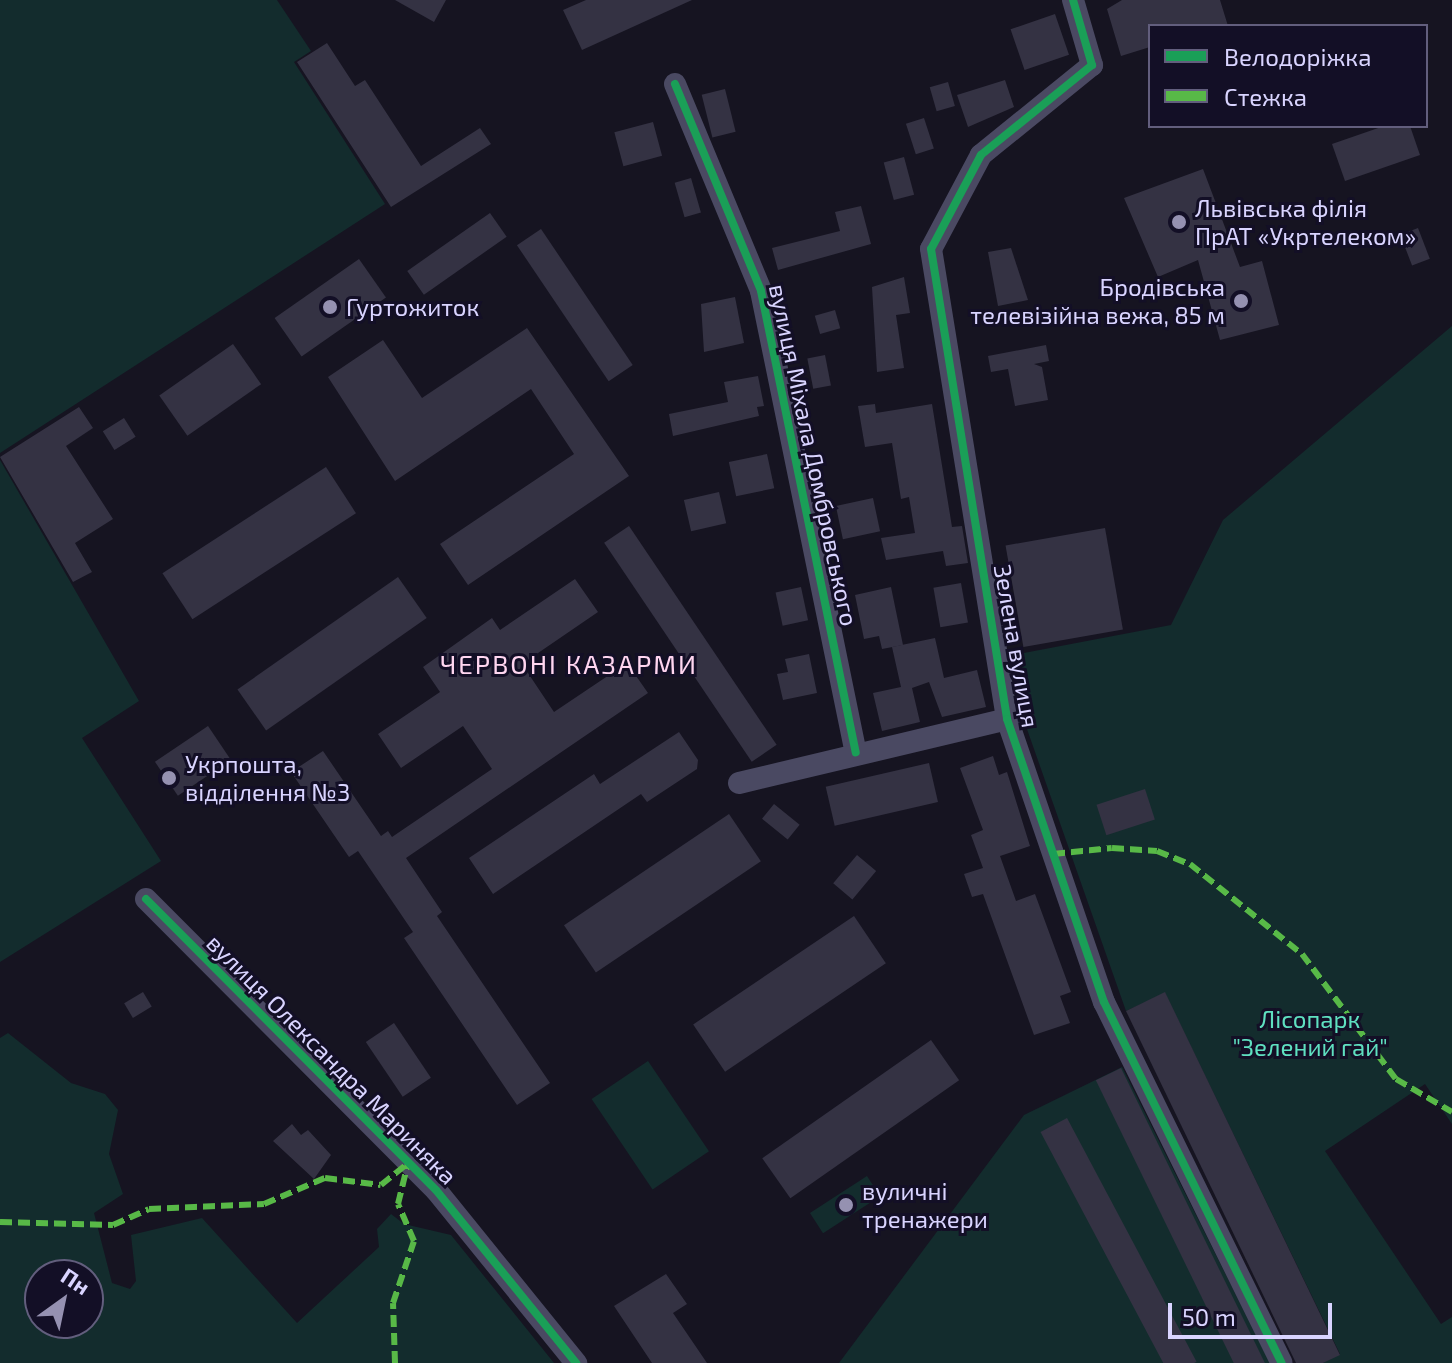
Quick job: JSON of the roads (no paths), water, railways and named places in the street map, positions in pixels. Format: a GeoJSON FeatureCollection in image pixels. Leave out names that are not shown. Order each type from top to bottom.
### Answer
{"type":"FeatureCollection","features":[{"type":"Feature","properties":{"kind":"street","name":"Зелена вулиця"},"geometry":{"type":"LineString","coordinates":[[1073,0],[1092,65],[981,155],[931,249],[1007,719],[1104,1002],[1282,1363]]}},
{"type":"Feature","properties":{"kind":"street","name":"вулиця Міхала Домбровського"},"geometry":{"type":"LineString","coordinates":[[675,84],[761,291],[856,752]]}},
{"type":"Feature","properties":{"kind":"street"},"geometry":{"type":"LineString","coordinates":[[739,783],[856,752],[1007,719]]}},
{"type":"Feature","properties":{"kind":"street","name":"вулиця Олександра Мариняка"},"geometry":{"type":"LineString","coordinates":[[146,899],[436,1190],[576,1363]]}},
{"type":"Feature","properties":{"kind":"place","name":"Львівська філія ПрАТ «Укртелеком»"},"geometry":{"type":"Point","coordinates":[1179,222]}},
{"type":"Feature","properties":{"kind":"place","name":"Бродівська телевізійна вежа, 85 м"},"geometry":{"type":"Point","coordinates":[1241,301]}},
{"type":"Feature","properties":{"kind":"place","name":"Гуртожиток"},"geometry":{"type":"Point","coordinates":[330,307]}},
{"type":"Feature","properties":{"kind":"place","name":"Укрпошта, відділення №3"},"geometry":{"type":"Point","coordinates":[169,778]}},
{"type":"Feature","properties":{"kind":"place","name":"вуличні тренажери"},"geometry":{"type":"Point","coordinates":[846,1205]}},
{"type":"Feature","properties":{"kind":"district","name":"ЧЕРВОНІ КАЗАРМИ"},"geometry":{"type":"Point","coordinates":[569,664]}},
{"type":"Feature","properties":{"kind":"park label","name":"Лісопарк \"Зелений гай\""},"geometry":{"type":"Point","coordinates":[1310,1033]}}]}
